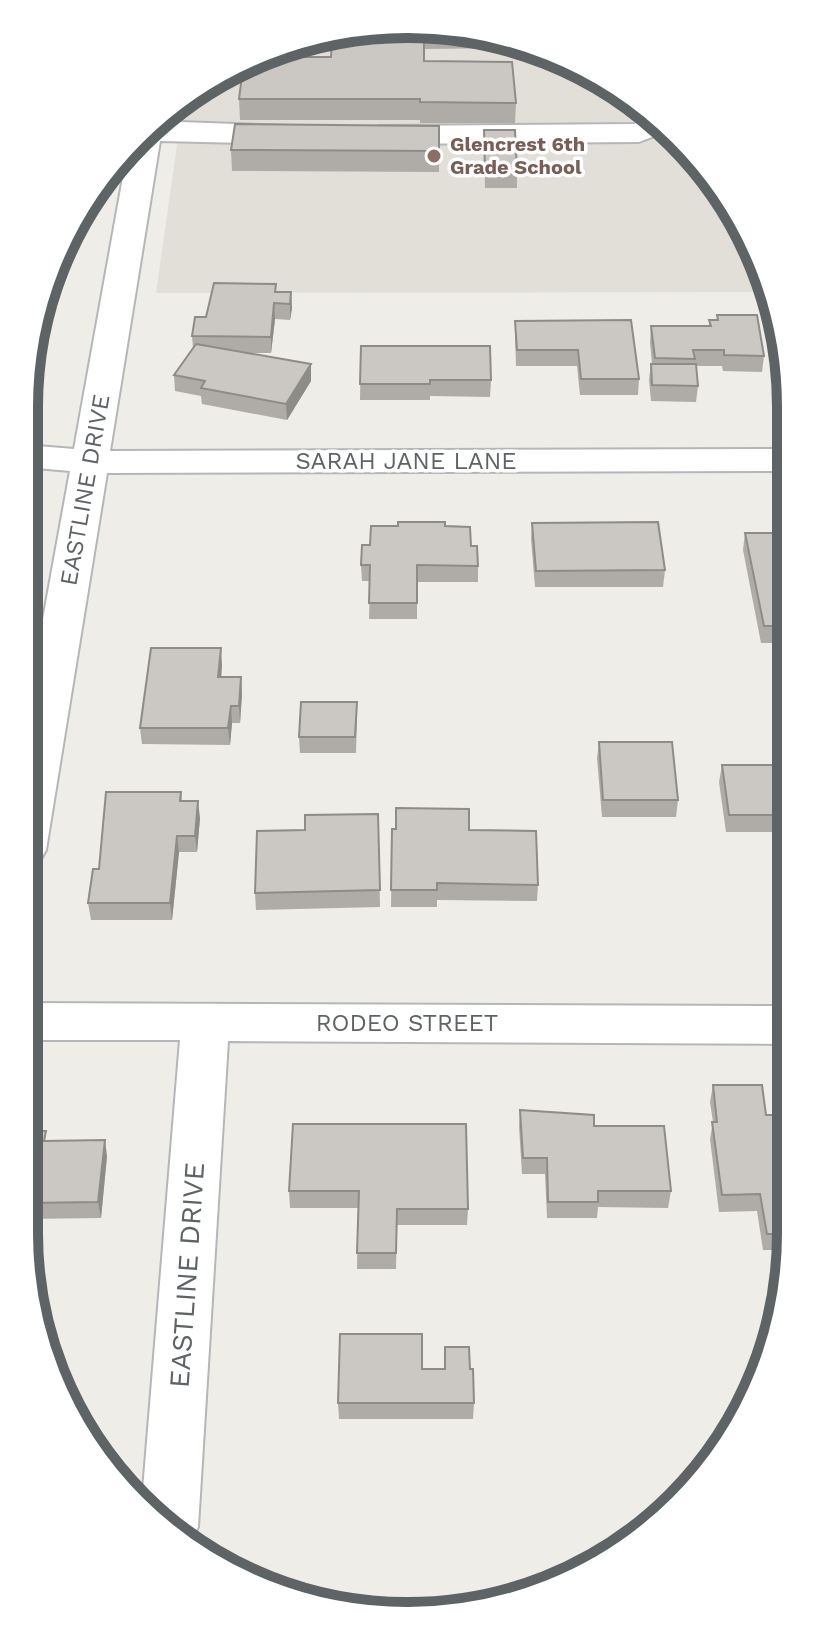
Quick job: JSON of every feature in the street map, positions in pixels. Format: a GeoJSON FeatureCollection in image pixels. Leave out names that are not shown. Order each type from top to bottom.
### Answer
{"type":"FeatureCollection","features":[{"type":"Feature","properties":{"kind":"street"},"geometry":{"type":"LineString","coordinates":[[359,135],[610,134],[639,133],[649,128]]}},
{"type":"Feature","properties":{"kind":"street"},"geometry":{"type":"LineString","coordinates":[[163,130],[327,135]]}},
{"type":"Feature","properties":{"kind":"street","name":"EASTLINE DRIVE"},"geometry":{"type":"LineString","coordinates":[[38,768],[143,150]]}},
{"type":"Feature","properties":{"kind":"street","name":"SARAH JANE LANE"},"geometry":{"type":"LineString","coordinates":[[38,457],[90,462],[777,460]]}},
{"type":"Feature","properties":{"kind":"street","name":"RODEO STREET"},"geometry":{"type":"LineString","coordinates":[[38,1021],[777,1025]]}},
{"type":"Feature","properties":{"kind":"street","name":"EASTLINE DRIVE"},"geometry":{"type":"LineString","coordinates":[[170,1515],[205,1022]]}},
{"type":"Feature","properties":{"kind":"shaded area","name":"Glencrest 6th Grade School"},"geometry":{"type":"Polygon","coordinates":[[[408,38],[456,41],[503,51],[549,66],[613,100],[669,146],[701,183],[739,244],[758,292],[156,293],[181,115],[244,76],[289,58],[335,45],[408,38]]]}},
{"type":"Feature","properties":{"kind":"building"},"geometry":{"type":"Polygon","coordinates":[[[383,39],[424,39],[424,61],[512,62],[516,103],[420,102],[420,99],[239,99],[244,76],[292,57],[331,57],[332,46],[335,45],[383,39]]]}},
{"type":"Feature","properties":{"kind":"building"},"geometry":{"type":"Polygon","coordinates":[[[235,124],[439,126],[439,151],[231,150],[235,124]]]}},
{"type":"Feature","properties":{"kind":"building"},"geometry":{"type":"Polygon","coordinates":[[[484,130],[515,130],[517,172],[485,172],[484,130]]]}},
{"type":"Feature","properties":{"kind":"building"},"geometry":{"type":"Polygon","coordinates":[[[214,283],[276,284],[275,292],[291,292],[290,304],[274,303],[271,337],[192,336],[195,317],[206,317],[214,283]]]}},
{"type":"Feature","properties":{"kind":"building"},"geometry":{"type":"Polygon","coordinates":[[[717,315],[757,315],[764,356],[724,355],[724,350],[693,350],[695,359],[655,358],[651,326],[711,326],[709,320],[718,320],[717,315]]]}},
{"type":"Feature","properties":{"kind":"building"},"geometry":{"type":"Polygon","coordinates":[[[631,320],[639,379],[581,379],[578,350],[517,350],[515,321],[631,320]]]}},
{"type":"Feature","properties":{"kind":"building"},"geometry":{"type":"Polygon","coordinates":[[[196,344],[311,364],[286,404],[201,388],[205,381],[174,375],[196,344]]]}},
{"type":"Feature","properties":{"kind":"building"},"geometry":{"type":"Polygon","coordinates":[[[361,346],[490,346],[491,380],[360,384],[361,346]]]}},
{"type":"Feature","properties":{"kind":"building"},"geometry":{"type":"Polygon","coordinates":[[[651,364],[696,364],[698,386],[652,385],[651,364]]]}},
{"type":"Feature","properties":{"kind":"building"},"geometry":{"type":"Polygon","coordinates":[[[398,522],[445,522],[445,526],[470,527],[471,546],[477,546],[478,566],[417,565],[417,603],[369,603],[370,565],[361,565],[362,545],[370,545],[371,526],[398,526],[398,522]]]}},
{"type":"Feature","properties":{"kind":"building"},"geometry":{"type":"Polygon","coordinates":[[[658,522],[665,570],[536,571],[532,523],[658,522]]]}},
{"type":"Feature","properties":{"kind":"building"},"geometry":{"type":"Polygon","coordinates":[[[745,533],[777,533],[777,626],[764,626],[745,533]]]}},
{"type":"Feature","properties":{"kind":"building"},"geometry":{"type":"Polygon","coordinates":[[[151,648],[221,648],[218,677],[241,677],[239,706],[231,706],[228,728],[140,728],[151,648]]]}},
{"type":"Feature","properties":{"kind":"building"},"geometry":{"type":"Polygon","coordinates":[[[301,702],[357,702],[355,737],[299,737],[301,702]]]}},
{"type":"Feature","properties":{"kind":"building"},"geometry":{"type":"Polygon","coordinates":[[[599,742],[672,742],[678,800],[603,800],[599,742]]]}},
{"type":"Feature","properties":{"kind":"building"},"geometry":{"type":"Polygon","coordinates":[[[722,765],[777,765],[777,815],[729,815],[722,765]]]}},
{"type":"Feature","properties":{"kind":"building"},"geometry":{"type":"Polygon","coordinates":[[[106,792],[181,792],[180,801],[198,801],[195,836],[177,836],[170,903],[88,903],[93,869],[99,869],[106,792]]]}},
{"type":"Feature","properties":{"kind":"building"},"geometry":{"type":"Polygon","coordinates":[[[396,808],[469,809],[469,830],[536,831],[538,885],[437,883],[437,890],[391,890],[392,829],[396,829],[396,808]]]}},
{"type":"Feature","properties":{"kind":"building"},"geometry":{"type":"Polygon","coordinates":[[[378,814],[380,890],[255,893],[257,831],[305,830],[305,815],[378,814]]]}},
{"type":"Feature","properties":{"kind":"building"},"geometry":{"type":"Polygon","coordinates":[[[713,1085],[762,1085],[766,1115],[777,1115],[777,1234],[767,1234],[760,1194],[722,1195],[712,1122],[717,1122],[713,1085]]]}},
{"type":"Feature","properties":{"kind":"building"},"geometry":{"type":"Polygon","coordinates":[[[520,1110],[594,1115],[594,1126],[664,1126],[671,1191],[598,1191],[598,1202],[548,1202],[547,1158],[523,1158],[520,1110]]]}},
{"type":"Feature","properties":{"kind":"building"},"geometry":{"type":"Polygon","coordinates":[[[293,1124],[466,1124],[468,1209],[397,1209],[396,1253],[357,1253],[359,1191],[289,1191],[293,1124]]]}},
{"type":"Feature","properties":{"kind":"building"},"geometry":{"type":"Polygon","coordinates":[[[38,1131],[46,1131],[44,1141],[105,1140],[98,1202],[38,1203],[38,1131]]]}},
{"type":"Feature","properties":{"kind":"building"},"geometry":{"type":"Polygon","coordinates":[[[340,1334],[422,1334],[422,1369],[445,1369],[445,1347],[469,1347],[474,1403],[338,1403],[340,1334]]]}},
{"type":"Feature","properties":{"kind":"place","name":"Glencrest 6th Grade School"},"geometry":{"type":"Point","coordinates":[434,156]}}]}
